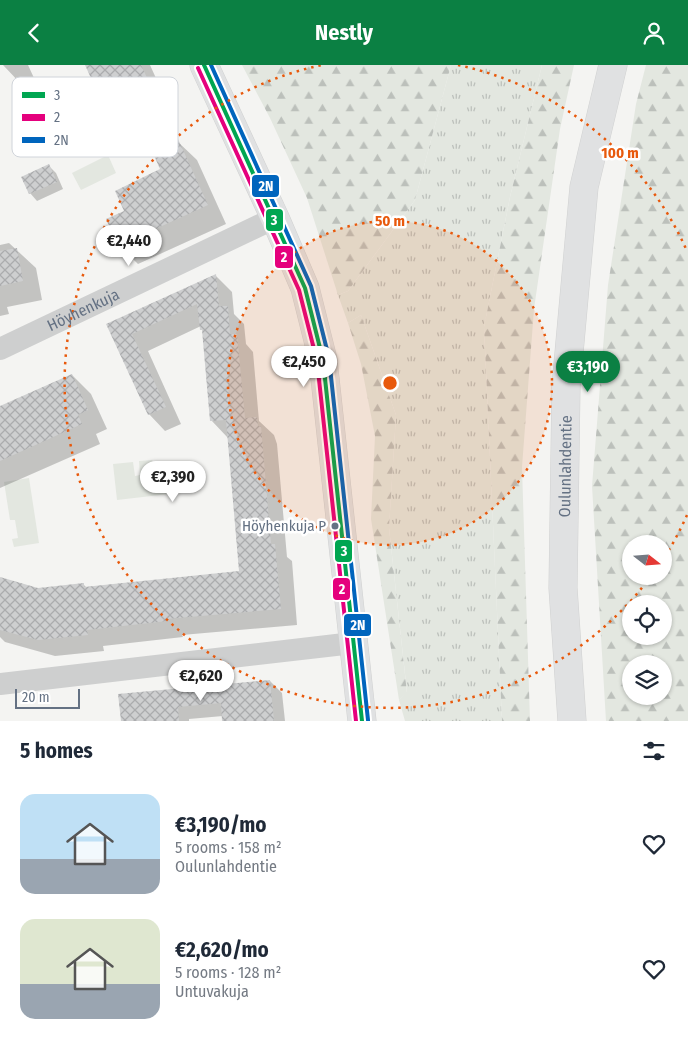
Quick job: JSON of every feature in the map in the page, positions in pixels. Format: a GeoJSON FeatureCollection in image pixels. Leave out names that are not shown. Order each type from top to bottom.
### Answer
{"type":"FeatureCollection","features":[{"type":"Feature","properties":{"kind":"street"},"geometry":{"type":"LineString","coordinates":[[204,65],[275,218],[305,288],[323,360],[362,721]]}},
{"type":"Feature","properties":{"kind":"street","name":"Oulunlahdentie"},"geometry":{"type":"LineString","coordinates":[[572,721],[564,589],[566,386],[584,187],[613,65]]}},
{"type":"Feature","properties":{"kind":"street","name":"Höyhenkuja"},"geometry":{"type":"LineString","coordinates":[[0,349],[275,218]]}},
{"type":"Feature","properties":{"kind":"street"},"geometry":{"type":"LineString","coordinates":[[0,684],[353,643]]}},
{"type":"Feature","properties":{"kind":"green space"},"geometry":{"type":"Polygon","coordinates":[[[242,65],[451,65],[415,200],[348,291],[338,295],[307,198],[270,118],[242,65]]]}},
{"type":"Feature","properties":{"kind":"green space"},"geometry":{"type":"Polygon","coordinates":[[[451,65],[542,65],[510,197],[484,327],[502,721],[405,721],[399,700],[407,692],[389,528],[396,415],[361,315],[348,323],[338,295],[348,291],[415,200],[451,65]]]}},
{"type":"Feature","properties":{"kind":"green space"},"geometry":{"type":"Polygon","coordinates":[[[542,65],[574,65],[560,129],[534,309],[522,467],[530,721],[502,721],[484,327],[510,197],[542,65]]]}},
{"type":"Feature","properties":{"kind":"green space"},"geometry":{"type":"Polygon","coordinates":[[[646,65],[688,65],[688,721],[606,721],[592,486],[608,285],[636,104],[646,65]]]}},
{"type":"Feature","properties":{"kind":"green space"},"geometry":{"type":"Polygon","coordinates":[[[104,157],[109,157],[116,173],[81,190],[72,173],[104,157]]]}},
{"type":"Feature","properties":{"kind":"green space"},"geometry":{"type":"Polygon","coordinates":[[[361,315],[396,415],[389,528],[407,693],[399,700],[371,519],[375,436],[361,364],[348,323],[361,315]]]}},
{"type":"Feature","properties":{"kind":"green space"},"geometry":{"type":"Polygon","coordinates":[[[152,460],[167,477],[169,494],[117,500],[113,464],[133,462],[135,476],[140,475],[139,461],[152,460]]]}},
{"type":"Feature","properties":{"kind":"green space"},"geometry":{"type":"Polygon","coordinates":[[[29,478],[39,543],[14,547],[12,539],[18,538],[15,520],[10,520],[4,482],[29,478]]]}},
{"type":"Feature","properties":{"kind":"building"},"geometry":{"type":"Polygon","coordinates":[[[85,65],[141,65],[147,77],[90,77],[85,65]]]}},
{"type":"Feature","properties":{"kind":"building"},"geometry":{"type":"Polygon","coordinates":[[[178,139],[208,205],[118,246],[106,219],[124,211],[115,191],[160,169],[155,157],[178,157],[178,139]]]}},
{"type":"Feature","properties":{"kind":"building"},"geometry":{"type":"Polygon","coordinates":[[[49,164],[57,182],[29,194],[21,177],[49,164]]]}},
{"type":"Feature","properties":{"kind":"building"},"geometry":{"type":"Polygon","coordinates":[[[17,248],[23,281],[0,286],[0,251],[17,248]]]}},
{"type":"Feature","properties":{"kind":"building"},"geometry":{"type":"Polygon","coordinates":[[[216,274],[219,306],[228,306],[230,334],[237,334],[245,418],[257,417],[258,426],[261,426],[271,544],[275,544],[281,609],[166,619],[167,621],[87,630],[88,635],[38,640],[0,630],[0,577],[38,588],[84,583],[84,587],[239,571],[226,420],[210,421],[202,330],[200,330],[197,304],[132,334],[166,407],[148,415],[106,324],[216,274]]]}},
{"type":"Feature","properties":{"kind":"building"},"geometry":{"type":"Polygon","coordinates":[[[72,374],[88,410],[78,415],[82,424],[0,461],[0,406],[72,374]]]}},
{"type":"Feature","properties":{"kind":"building"},"geometry":{"type":"Polygon","coordinates":[[[270,680],[274,721],[222,721],[221,703],[178,707],[179,721],[121,721],[118,694],[270,680]]]}},
{"type":"Feature","properties":{"kind":"transit line","name":"3"},"geometry":{"type":"LineString","coordinates":[[204,65],[305,288],[323,360],[362,721]]}},
{"type":"Feature","properties":{"kind":"transit line","name":"2N"},"geometry":{"type":"LineString","coordinates":[[211,65],[311,286],[329,358],[368,720]]}},
{"type":"Feature","properties":{"kind":"transit line","name":"2"},"geometry":{"type":"LineString","coordinates":[[198,68],[299,290],[317,361],[356,721]]}},
{"type":"Feature","properties":{"kind":"place","name":"Höyhenkuja P"},"geometry":{"type":"Point","coordinates":[335,526]}}]}
